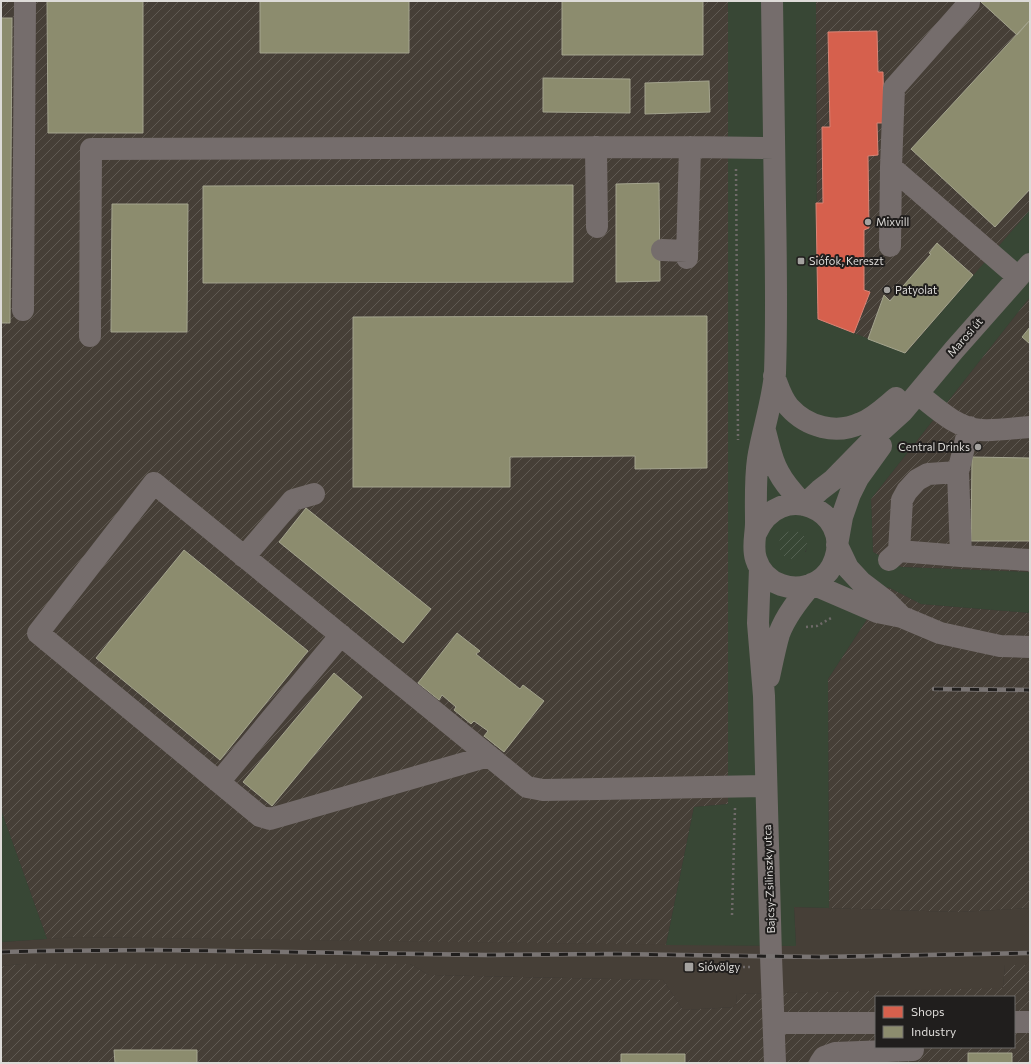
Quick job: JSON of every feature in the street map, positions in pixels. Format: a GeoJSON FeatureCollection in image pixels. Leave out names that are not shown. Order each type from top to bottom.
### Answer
{"type":"FeatureCollection","features":[{"type":"Feature","properties":{"kind":"street"},"geometry":{"type":"LineString","coordinates":[[23,310],[26,1]]}},
{"type":"Feature","properties":{"kind":"street"},"geometry":{"type":"LineString","coordinates":[[772,1],[776,280],[774,376],[765,429],[758,458],[754,552],[760,568],[768,577],[780,585],[804,587],[819,580],[829,571],[835,559],[837,545]]}},
{"type":"Feature","properties":{"kind":"street"},"geometry":{"type":"LineString","coordinates":[[890,246],[894,88],[969,3]]}},
{"type":"Feature","properties":{"kind":"street"},"geometry":{"type":"LineString","coordinates":[[90,336],[91,149],[596,147],[774,148]]}},
{"type":"Feature","properties":{"kind":"street"},"geometry":{"type":"LineString","coordinates":[[596,147],[596,227]]}},
{"type":"Feature","properties":{"kind":"street"},"geometry":{"type":"LineString","coordinates":[[662,250],[687,254],[690,147]]}},
{"type":"Feature","properties":{"kind":"street"},"geometry":{"type":"LineString","coordinates":[[891,167],[1024,270]]}},
{"type":"Feature","properties":{"kind":"street","name":"Marosi út"},"geometry":{"type":"LineString","coordinates":[[804,505],[833,480],[882,430],[903,411],[1024,270]]}},
{"type":"Feature","properties":{"kind":"street"},"geometry":{"type":"LineString","coordinates":[[774,376],[781,394],[788,406],[805,421],[828,429],[843,429],[860,424],[873,417],[954,350]]}},
{"type":"Feature","properties":{"kind":"street"},"geometry":{"type":"LineString","coordinates":[[918,394],[941,412],[968,427],[981,430],[1030,427]]}},
{"type":"Feature","properties":{"kind":"street","name":"Marosi út"},"geometry":{"type":"LineString","coordinates":[[837,545],[842,517],[850,494],[858,478],[871,459],[894,430],[903,411]]}},
{"type":"Feature","properties":{"kind":"street"},"geometry":{"type":"LineString","coordinates":[[961,556],[958,472],[968,427]]}},
{"type":"Feature","properties":{"kind":"street"},"geometry":{"type":"LineString","coordinates":[[765,429],[771,453],[778,472],[804,505]]}},
{"type":"Feature","properties":{"kind":"street"},"geometry":{"type":"LineString","coordinates":[[958,472],[928,474],[917,480],[907,491],[902,500],[894,556],[961,556],[1030,560]]}},
{"type":"Feature","properties":{"kind":"street"},"geometry":{"type":"LineString","coordinates":[[489,756],[270,819],[260,816],[38,632],[154,484],[341,635],[489,756],[527,788],[542,790],[766,786]]}},
{"type":"Feature","properties":{"kind":"street"},"geometry":{"type":"LineString","coordinates":[[244,557],[293,500],[314,494]]}},
{"type":"Feature","properties":{"kind":"street"},"geometry":{"type":"LineString","coordinates":[[756,533],[763,519],[776,508],[790,504],[804,505],[817,510],[827,518],[834,529],[837,545],[848,568],[861,582],[886,601],[902,618]]}},
{"type":"Feature","properties":{"kind":"street","name":"Bajcsy-Zsilinszky utca"},"geometry":{"type":"LineString","coordinates":[[760,568],[758,623],[764,696],[775,1063]]}},
{"type":"Feature","properties":{"kind":"street"},"geometry":{"type":"LineString","coordinates":[[812,584],[877,612],[902,618],[940,633],[1000,646],[1030,647]]}},
{"type":"Feature","properties":{"kind":"street","name":"Bajcsy-Zsilinszky utca"},"geometry":{"type":"LineString","coordinates":[[764,696],[782,626],[791,610],[812,584]]}},
{"type":"Feature","properties":{"kind":"street"},"geometry":{"type":"LineString","coordinates":[[219,782],[341,635]]}},
{"type":"Feature","properties":{"kind":"street"},"geometry":{"type":"LineString","coordinates":[[1015,1022],[1030,1022]]}},
{"type":"Feature","properties":{"kind":"street"},"geometry":{"type":"LineString","coordinates":[[774,1023],[875,1023]]}},
{"type":"Feature","properties":{"kind":"street"},"geometry":{"type":"LineString","coordinates":[[820,1063],[824,1057],[835,1053],[913,1053]]}},
{"type":"Feature","properties":{"kind":"shaded area"},"geometry":{"type":"Polygon","coordinates":[[[1,1],[728,1],[728,804],[694,807],[666,945],[76,937],[47,939],[1,810],[1,1]]]}},
{"type":"Feature","properties":{"kind":"shaded area"},"geometry":{"type":"Polygon","coordinates":[[[816,1],[1030,1],[1030,210],[906,354],[817,319],[816,1]]]}},
{"type":"Feature","properties":{"kind":"shaded area"},"geometry":{"type":"Polygon","coordinates":[[[1030,297],[1030,572],[901,567],[873,552],[871,499],[1030,297]]]}},
{"type":"Feature","properties":{"kind":"shaded area"},"geometry":{"type":"Polygon","coordinates":[[[888,587],[921,604],[1030,613],[1030,908],[958,912],[829,908],[828,679],[888,587]]]}},
{"type":"Feature","properties":{"kind":"shaded area"},"geometry":{"type":"Polygon","coordinates":[[[794,907],[958,912],[1030,908],[1030,965],[1005,965],[1003,988],[737,994],[736,1007],[683,1010],[663,980],[429,975],[410,964],[22,964],[1,966],[1,942],[76,937],[796,946],[794,907]]]}},
{"type":"Feature","properties":{"kind":"shaded area"},"geometry":{"type":"Polygon","coordinates":[[[22,964],[410,964],[429,975],[663,980],[683,1010],[736,1007],[737,994],[1003,987],[1005,965],[1030,965],[1030,1063],[1,1063],[1,966],[22,964]]]}},
{"type":"Feature","properties":{"kind":"green space"},"geometry":{"type":"Polygon","coordinates":[[[728,1],[816,1],[817,319],[906,353],[1030,210],[1030,297],[871,499],[873,552],[901,567],[1030,572],[1030,613],[921,604],[888,587],[828,679],[829,908],[794,907],[796,946],[666,945],[694,807],[728,804],[728,1]],[[780,540],[780,549],[806,552],[807,543],[780,540]]]}},
{"type":"Feature","properties":{"kind":"green space"},"geometry":{"type":"Polygon","coordinates":[[[793,531],[803,535],[807,545],[803,555],[793,559],[783,555],[779,545],[783,535],[793,531]]]}},
{"type":"Feature","properties":{"kind":"green space"},"geometry":{"type":"Polygon","coordinates":[[[1,810],[47,939],[1,942],[1,810]]]}},
{"type":"Feature","properties":{"kind":"building: Shops"},"geometry":{"type":"Polygon","coordinates":[[[877,31],[878,72],[883,72],[884,123],[877,123],[878,155],[868,156],[869,228],[864,230],[864,290],[870,292],[854,333],[818,319],[816,203],[823,203],[822,127],[830,127],[828,32],[877,31]]]}},
{"type":"Feature","properties":{"kind":"building: Industry"},"geometry":{"type":"Polygon","coordinates":[[[47,1],[143,1],[143,133],[48,133],[47,1]]]}},
{"type":"Feature","properties":{"kind":"building: Industry"},"geometry":{"type":"Polygon","coordinates":[[[260,1],[409,1],[409,53],[260,53],[260,1]]]}},
{"type":"Feature","properties":{"kind":"building: Industry"},"geometry":{"type":"Polygon","coordinates":[[[562,1],[703,1],[703,55],[562,55],[562,1]]]}},
{"type":"Feature","properties":{"kind":"building: Industry"},"geometry":{"type":"Polygon","coordinates":[[[980,1],[1030,1],[1030,20],[1017,35],[980,1]]]}},
{"type":"Feature","properties":{"kind":"building: Industry"},"geometry":{"type":"Polygon","coordinates":[[[1,18],[12,18],[10,323],[1,323],[1,18]]]}},
{"type":"Feature","properties":{"kind":"building: Industry"},"geometry":{"type":"Polygon","coordinates":[[[1030,20],[1030,189],[995,227],[911,149],[1030,20]]]}},
{"type":"Feature","properties":{"kind":"building: Industry"},"geometry":{"type":"Polygon","coordinates":[[[543,78],[630,79],[630,113],[543,112],[543,78]]]}},
{"type":"Feature","properties":{"kind":"building: Industry"},"geometry":{"type":"Polygon","coordinates":[[[709,81],[710,112],[645,114],[645,83],[709,81]]]}},
{"type":"Feature","properties":{"kind":"building: Industry"},"geometry":{"type":"Polygon","coordinates":[[[659,183],[660,281],[616,282],[616,184],[659,183]]]}},
{"type":"Feature","properties":{"kind":"building: Industry"},"geometry":{"type":"Polygon","coordinates":[[[573,185],[573,282],[203,283],[203,186],[573,185]]]}},
{"type":"Feature","properties":{"kind":"building: Industry"},"geometry":{"type":"Polygon","coordinates":[[[112,204],[188,204],[187,332],[111,332],[112,204]]]}},
{"type":"Feature","properties":{"kind":"building: Industry"},"geometry":{"type":"Polygon","coordinates":[[[937,243],[973,275],[905,353],[868,339],[884,295],[890,301],[931,254],[929,253],[937,243]]]}},
{"type":"Feature","properties":{"kind":"building: Industry"},"geometry":{"type":"Polygon","coordinates":[[[707,316],[707,468],[635,469],[635,456],[510,457],[510,487],[353,487],[353,317],[707,316]]]}},
{"type":"Feature","properties":{"kind":"building: Industry"},"geometry":{"type":"Polygon","coordinates":[[[1030,327],[1030,344],[1022,337],[1030,327]]]}},
{"type":"Feature","properties":{"kind":"building: Industry"},"geometry":{"type":"Polygon","coordinates":[[[972,457],[1030,458],[1030,541],[971,541],[972,457]]]}},
{"type":"Feature","properties":{"kind":"building: Industry"},"geometry":{"type":"Polygon","coordinates":[[[306,508],[431,609],[403,643],[279,542],[306,508]]]}},
{"type":"Feature","properties":{"kind":"building: Industry"},"geometry":{"type":"Polygon","coordinates":[[[184,550],[308,651],[220,760],[96,658],[184,550]]]}},
{"type":"Feature","properties":{"kind":"building: Industry"},"geometry":{"type":"Polygon","coordinates":[[[457,633],[480,651],[476,654],[520,689],[523,685],[544,701],[504,752],[484,736],[488,731],[474,721],[471,724],[454,710],[456,707],[442,695],[439,700],[418,683],[457,633]]]}},
{"type":"Feature","properties":{"kind":"building: Industry"},"geometry":{"type":"Polygon","coordinates":[[[334,673],[362,697],[272,806],[243,782],[334,673]]]}},
{"type":"Feature","properties":{"kind":"building: Industry"},"geometry":{"type":"Polygon","coordinates":[[[114,1050],[197,1050],[197,1063],[115,1063],[114,1050]]]}},
{"type":"Feature","properties":{"kind":"building: Industry"},"geometry":{"type":"Polygon","coordinates":[[[968,1053],[1012,1053],[1012,1063],[968,1063],[968,1053]]]}},
{"type":"Feature","properties":{"kind":"building: Industry"},"geometry":{"type":"Polygon","coordinates":[[[621,1054],[685,1054],[685,1063],[621,1063],[621,1054]]]}},
{"type":"Feature","properties":{"kind":"railway"},"geometry":{"type":"LineString","coordinates":[[934,689],[1030,690]]}},
{"type":"Feature","properties":{"kind":"railway"},"geometry":{"type":"LineString","coordinates":[[1,952],[154,950],[487,955],[615,954],[821,957],[1030,953]]}},
{"type":"Feature","properties":{"kind":"place","name":"Mixvill"},"geometry":{"type":"Point","coordinates":[868,222]}},
{"type":"Feature","properties":{"kind":"place","name":"Siófok, Kereszt"},"geometry":{"type":"Point","coordinates":[801,261]}},
{"type":"Feature","properties":{"kind":"place","name":"Patyolat"},"geometry":{"type":"Point","coordinates":[887,290]}},
{"type":"Feature","properties":{"kind":"place","name":"Central Drinks"},"geometry":{"type":"Point","coordinates":[978,447]}},
{"type":"Feature","properties":{"kind":"place","name":"Sióvölgy"},"geometry":{"type":"Point","coordinates":[689,967]}}]}
